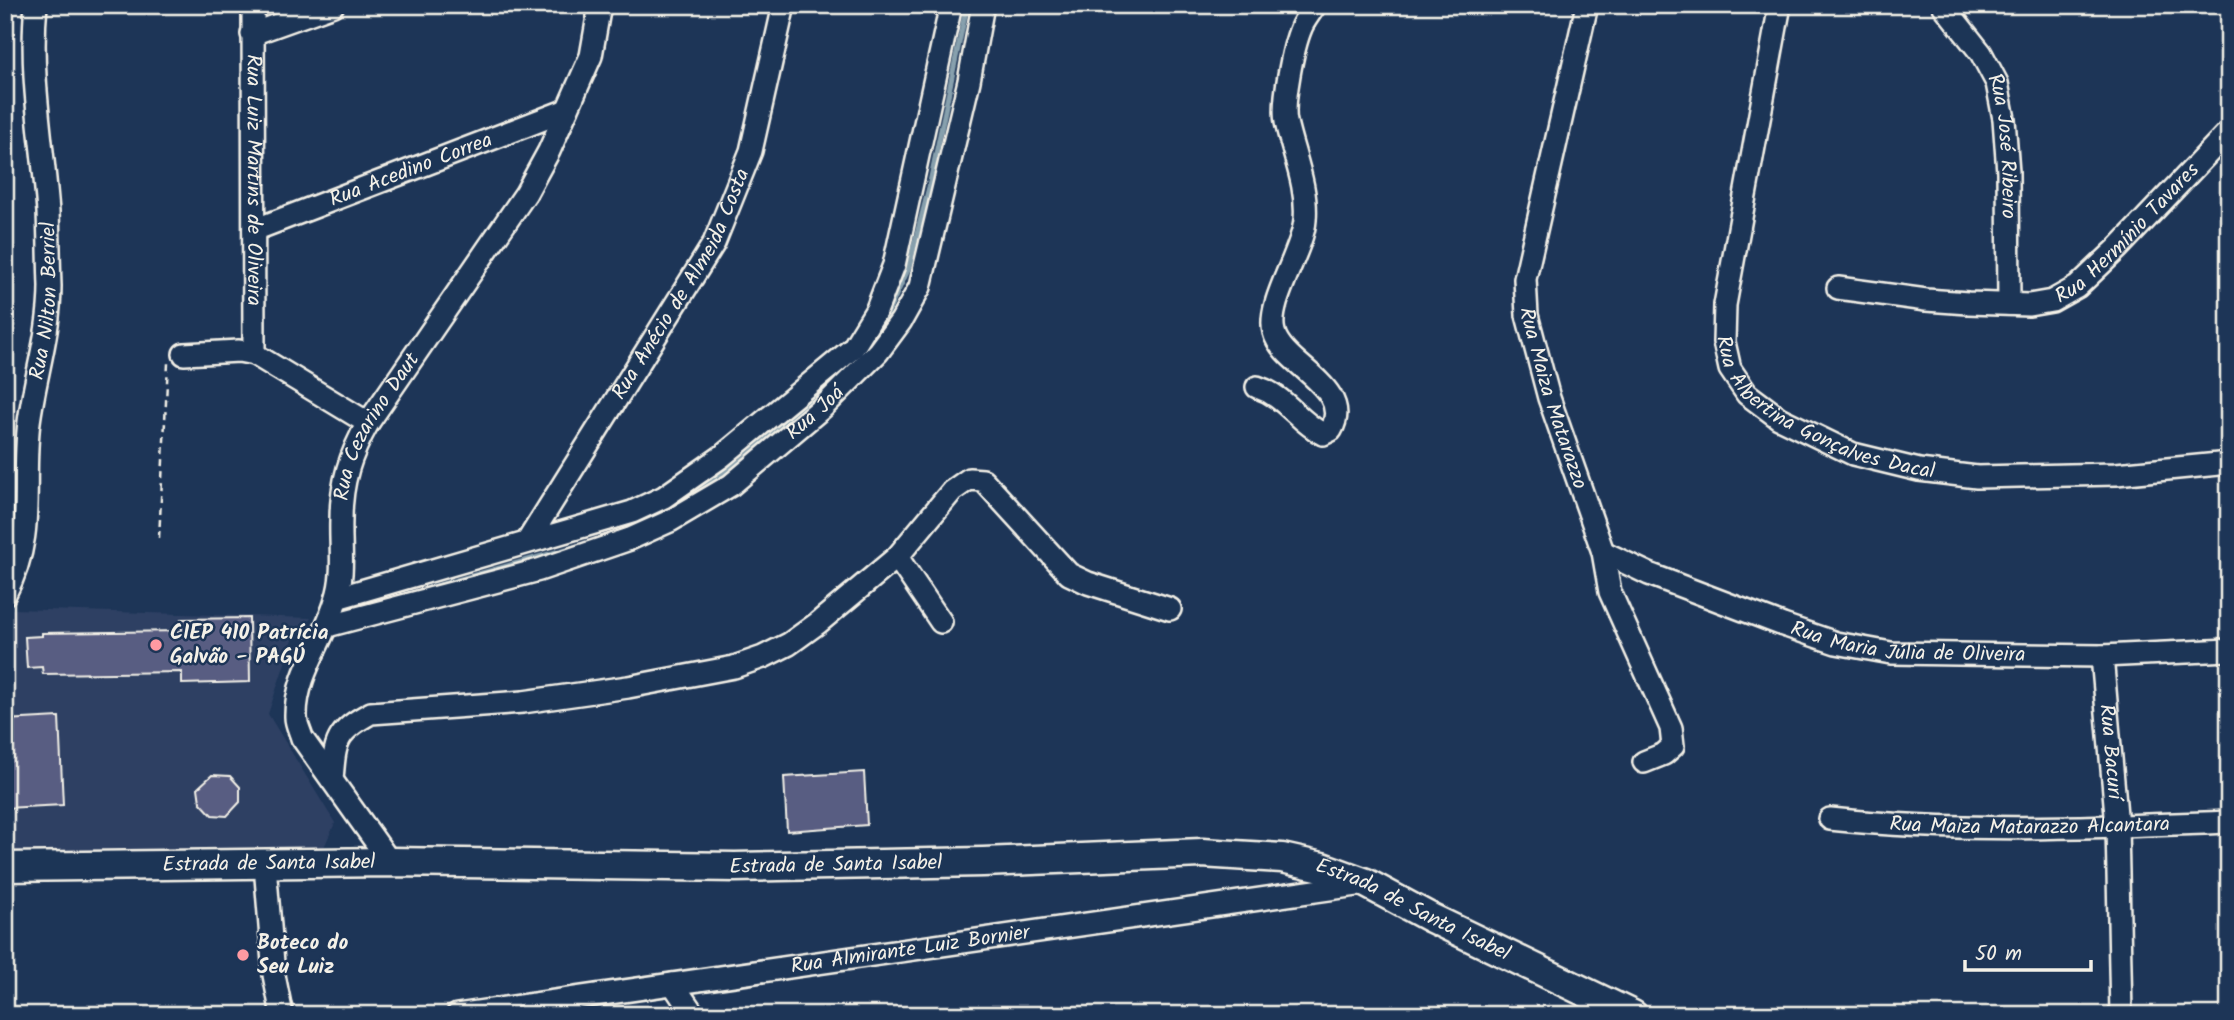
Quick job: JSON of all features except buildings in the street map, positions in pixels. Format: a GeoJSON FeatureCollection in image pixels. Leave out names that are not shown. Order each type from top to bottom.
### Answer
{"type":"FeatureCollection","features":[{"type":"Feature","properties":{"kind":"main road","name":"Estrada de Santa Isabel"},"geometry":{"type":"LineString","coordinates":[[5,867],[390,862],[735,867],[983,862],[1202,853],[1282,858],[1322,867],[1366,883],[1431,918],[1633,1015]]}},
{"type":"Feature","properties":{"kind":"street","name":"Rua Nilton Berriel"},"geometry":{"type":"LineString","coordinates":[[5,594],[18,567],[25,538],[29,423],[48,325],[48,213],[35,62],[36,5]]}},
{"type":"Feature","properties":{"kind":"street","name":"Rua Luiz Martins de Oliveira"},"geometry":{"type":"LineString","coordinates":[[253,5],[254,354]]}},
{"type":"Feature","properties":{"kind":"street"},"geometry":{"type":"LineString","coordinates":[[252,34],[334,5]]}},
{"type":"Feature","properties":{"kind":"street","name":"Rua Cezarino Daut"},"geometry":{"type":"LineString","coordinates":[[390,862],[302,738],[296,718],[300,691],[310,660],[337,598],[343,561],[341,520],[345,474],[352,451],[368,423],[526,193],[549,151],[591,56],[600,5]]}},
{"type":"Feature","properties":{"kind":"street","name":"Rua Anécio de Almeida Costa"},"geometry":{"type":"LineString","coordinates":[[527,542],[714,243],[751,151],[783,5]]}},
{"type":"Feature","properties":{"kind":"street","name":"Rua Joá"},"geometry":{"type":"LineString","coordinates":[[327,626],[527,542],[632,512],[664,498],[769,419],[853,348],[877,309],[894,265],[951,5]]}},
{"type":"Feature","properties":{"kind":"street","name":"Rua Joá"},"geometry":{"type":"LineString","coordinates":[[337,598],[407,592],[539,570],[630,539],[670,521],[731,485],[822,408],[878,352],[901,321],[920,287],[969,81],[983,5]]}},
{"type":"Feature","properties":{"kind":"street"},"geometry":{"type":"LineString","coordinates":[[1257,387],[1272,391],[1301,418],[1323,433],[1331,430],[1336,422],[1335,406],[1320,383],[1282,347],[1274,332],[1275,310],[1305,223],[1305,198],[1285,118],[1289,78],[1301,27],[1315,5]]}},
{"type":"Feature","properties":{"kind":"street","name":"Rua Maiza Matarazzo"},"geometry":{"type":"LineString","coordinates":[[1587,5],[1525,279],[1527,316],[1549,398],[1602,552],[1610,592],[1671,728],[1674,746],[1664,754],[1644,762]]}},
{"type":"Feature","properties":{"kind":"street","name":"Rua Albertina Gonçalves Dacal"},"geometry":{"type":"LineString","coordinates":[[1780,5],[1725,305],[1724,342],[1730,369],[1747,394],[1779,418],[1853,454],[1919,470],[1977,477],[2116,474],[2229,463]]}},
{"type":"Feature","properties":{"kind":"street","name":"Rua José Ribeiro"},"geometry":{"type":"LineString","coordinates":[[1943,5],[1981,53],[1997,83],[2004,119],[2008,172],[2009,304]]}},
{"type":"Feature","properties":{"kind":"street","name":"Rua Acedino Correa"},"geometry":{"type":"LineString","coordinates":[[254,230],[567,110]]}},
{"type":"Feature","properties":{"kind":"street","name":"Rua Hermínio Tavares"},"geometry":{"type":"LineString","coordinates":[[1838,288],[1926,300],[2029,305],[2052,301],[2077,287],[2118,248],[2229,131]]}},
{"type":"Feature","properties":{"kind":"street"},"geometry":{"type":"LineString","coordinates":[[184,354],[239,351],[254,354],[368,423]]}},
{"type":"Feature","properties":{"kind":"street"},"geometry":{"type":"LineString","coordinates":[[332,780],[335,746],[341,734],[354,722],[371,713],[523,702],[628,687],[734,667],[763,657],[789,644],[818,623],[897,557],[952,491],[969,479],[983,480],[1069,574],[1088,583],[1170,609]]}},
{"type":"Feature","properties":{"kind":"street","name":"Rua Maria Júlia de Oliveira"},"geometry":{"type":"LineString","coordinates":[[1602,552],[1783,625],[1836,643],[1891,653],[2102,656],[2229,650]]}},
{"type":"Feature","properties":{"kind":"street"},"geometry":{"type":"LineString","coordinates":[[897,557],[941,622]]}},
{"type":"Feature","properties":{"kind":"street","name":"Rua Bacurí"},"geometry":{"type":"LineString","coordinates":[[2102,656],[2118,826],[2121,1015]]}},
{"type":"Feature","properties":{"kind":"street","name":"Rua Maiza Matarazzo Alcantara"},"geometry":{"type":"LineString","coordinates":[[1830,819],[1898,826],[2118,826],[2229,822]]}},
{"type":"Feature","properties":{"kind":"street"},"geometry":{"type":"LineString","coordinates":[[265,865],[274,975],[282,1015]]}},
{"type":"Feature","properties":{"kind":"street","name":"Rua Almirante Luiz Bornier"},"geometry":{"type":"LineString","coordinates":[[471,1014],[1366,883]]}},
{"type":"Feature","properties":{"kind":"street"},"geometry":{"type":"LineString","coordinates":[[673,984],[694,1015]]}},
{"type":"Feature","properties":{"kind":"path"},"geometry":{"type":"LineString","coordinates":[[159,538],[167,366],[176,354],[184,354]]}},
{"type":"Feature","properties":{"kind":"shaded area"},"geometry":{"type":"Polygon","coordinates":[[[12,609],[311,618],[293,639],[268,714],[335,823],[324,847],[308,856],[5,853],[5,618],[12,609]]]}},
{"type":"Feature","properties":{"kind":"waterway"},"geometry":{"type":"LineString","coordinates":[[859,358],[881,327],[908,270],[929,187],[967,5]]}},
{"type":"Feature","properties":{"kind":"waterway"},"geometry":{"type":"LineString","coordinates":[[652,518],[742,460],[837,379]]}},
{"type":"Feature","properties":{"kind":"waterway"},"geometry":{"type":"LineString","coordinates":[[429,588],[588,543]]}},
{"type":"Feature","properties":{"kind":"place","name":"CIEP 410 Patrícia Galvão - PAGÚ"},"geometry":{"type":"Point","coordinates":[156,645]}},
{"type":"Feature","properties":{"kind":"place","name":"Boteco do Seu Luiz"},"geometry":{"type":"Point","coordinates":[243,955]}}]}
